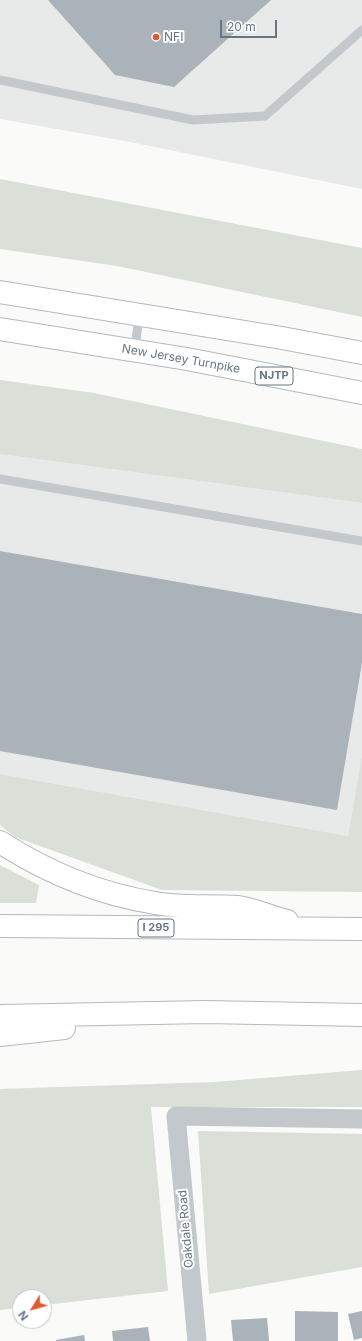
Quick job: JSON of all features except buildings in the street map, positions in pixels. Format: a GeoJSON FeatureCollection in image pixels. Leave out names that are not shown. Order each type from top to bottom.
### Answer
{"type":"FeatureCollection","features":[{"type":"Feature","properties":{"kind":"highway"},"geometry":{"type":"LineString","coordinates":[[0,292],[282,338],[362,354]]}},
{"type":"Feature","properties":{"kind":"highway","name":"New Jersey Turnpike"},"geometry":{"type":"LineString","coordinates":[[0,329],[135,351],[362,393]]}},
{"type":"Feature","properties":{"kind":"highway"},"geometry":{"type":"LineString","coordinates":[[0,842],[56,874],[106,893],[156,903],[197,907],[238,907],[313,929]]}},
{"type":"Feature","properties":{"kind":"highway","name":"I 295"},"geometry":{"type":"LineString","coordinates":[[0,926],[362,929]]}},
{"type":"Feature","properties":{"kind":"highway"},"geometry":{"type":"LineString","coordinates":[[0,1035],[206,1012]]}},
{"type":"Feature","properties":{"kind":"highway"},"geometry":{"type":"LineString","coordinates":[[0,1016],[206,1012],[362,1015]]}},
{"type":"Feature","properties":{"kind":"street","name":"Oakdale Road"},"geometry":{"type":"LineString","coordinates":[[196,1341],[176,1116],[362,1119]]}},
{"type":"Feature","properties":{"kind":"lane"},"geometry":{"type":"LineString","coordinates":[[0,80],[194,120],[265,116],[362,30]]}},
{"type":"Feature","properties":{"kind":"lane"},"geometry":{"type":"LineString","coordinates":[[135,351],[139,314]]}},
{"type":"Feature","properties":{"kind":"lane"},"geometry":{"type":"LineString","coordinates":[[0,479],[362,541]]}},
{"type":"Feature","properties":{"kind":"shaded area"},"geometry":{"type":"Polygon","coordinates":[[[0,0],[362,0],[362,189],[130,142],[0,119],[0,0]]]}},
{"type":"Feature","properties":{"kind":"shaded area"},"geometry":{"type":"Polygon","coordinates":[[[0,179],[362,248],[362,317],[117,266],[0,249],[0,179]]]}},
{"type":"Feature","properties":{"kind":"shaded area"},"geometry":{"type":"Polygon","coordinates":[[[0,380],[94,393],[362,449],[362,503],[0,454],[0,380]]]}},
{"type":"Feature","properties":{"kind":"shaded area"},"geometry":{"type":"Polygon","coordinates":[[[0,454],[362,503],[362,754],[348,836],[0,774],[0,454]]]}},
{"type":"Feature","properties":{"kind":"shaded area"},"geometry":{"type":"Polygon","coordinates":[[[362,754],[362,892],[162,890],[15,837],[0,825],[0,774],[348,836],[362,754]]]}},
{"type":"Feature","properties":{"kind":"shaded area"},"geometry":{"type":"Polygon","coordinates":[[[0,865],[39,885],[36,903],[0,903],[0,865]]]}},
{"type":"Feature","properties":{"kind":"shaded area"},"geometry":{"type":"Polygon","coordinates":[[[362,1070],[362,1107],[151,1107],[168,1291],[52,1304],[52,1289],[12,1289],[12,1309],[0,1310],[0,1089],[214,1082],[362,1070]]]}},
{"type":"Feature","properties":{"kind":"shaded area"},"geometry":{"type":"Polygon","coordinates":[[[198,1131],[362,1134],[362,1267],[209,1294],[198,1131]]]}},
{"type":"Feature","properties":{"kind":"place","name":"NFI"},"geometry":{"type":"Point","coordinates":[156,37]}}]}
